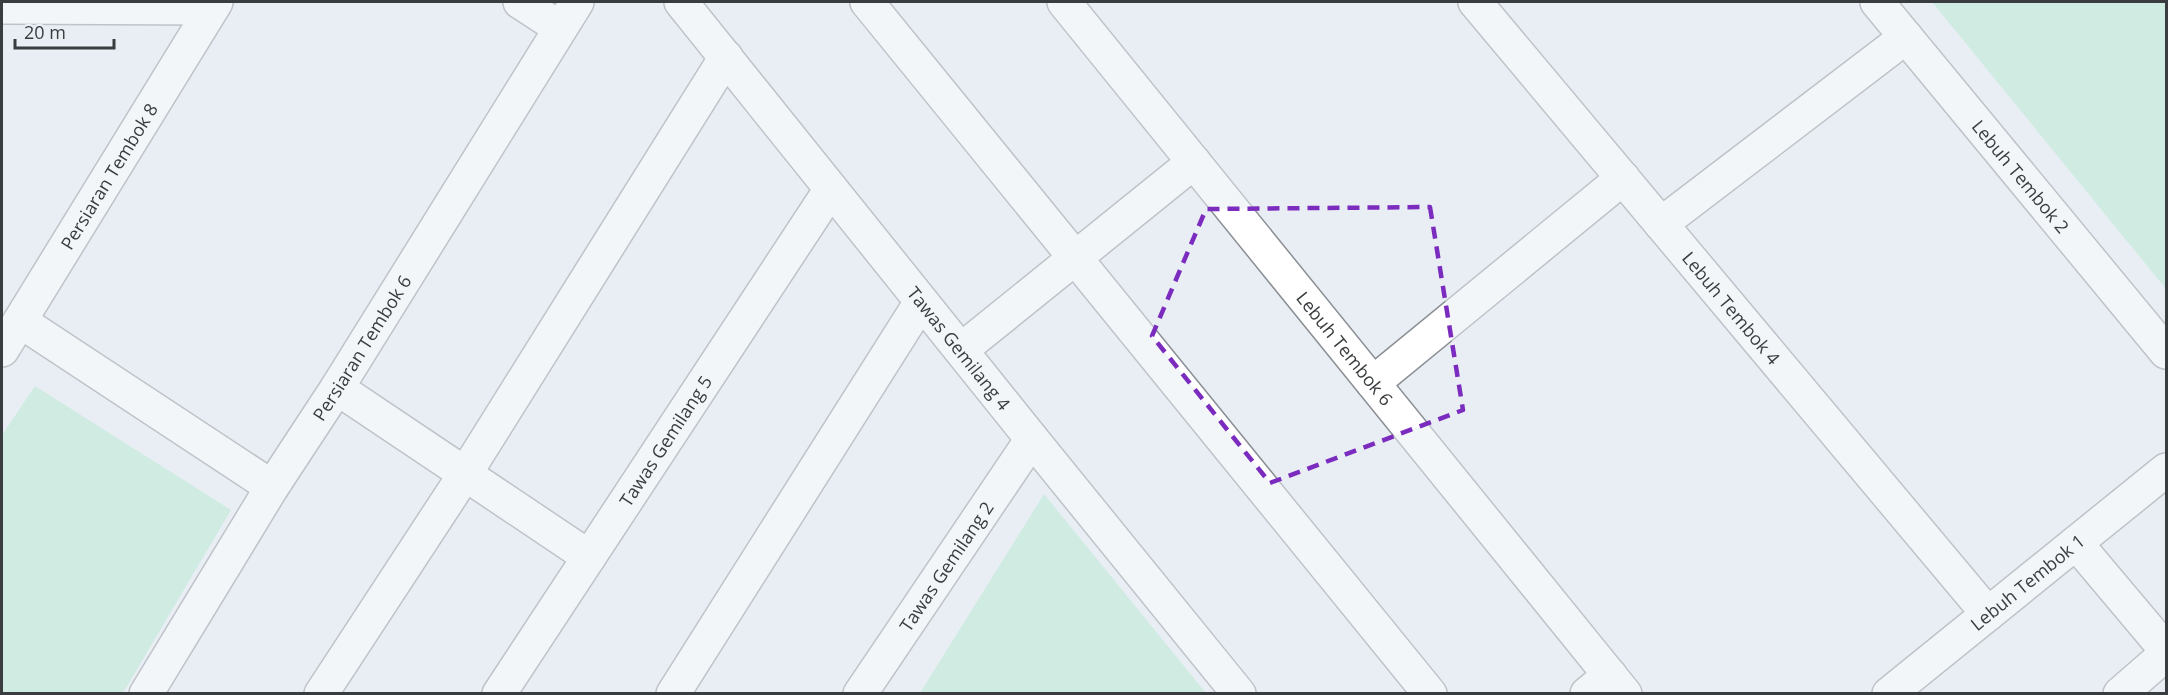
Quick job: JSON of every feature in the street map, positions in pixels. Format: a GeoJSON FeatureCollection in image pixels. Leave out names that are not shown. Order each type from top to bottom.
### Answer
{"type":"FeatureCollection","features":[{"type":"Feature","properties":{"kind":"street"},"geometry":{"type":"LineString","coordinates":[[519,2],[560,28]]}},
{"type":"Feature","properties":{"kind":"street","name":"Persiaran Tembok 6"},"geometry":{"type":"LineString","coordinates":[[146,693],[577,2]]}},
{"type":"Feature","properties":{"kind":"street","name":"Tawas Gemilang 4"},"geometry":{"type":"LineString","coordinates":[[681,2],[1239,693]]}},
{"type":"Feature","properties":{"kind":"street"},"geometry":{"type":"LineString","coordinates":[[867,2],[1430,693]]}},
{"type":"Feature","properties":{"kind":"street","name":"Lebuh Tembok 4"},"geometry":{"type":"LineString","coordinates":[[1475,2],[1988,614]]}},
{"type":"Feature","properties":{"kind":"street","name":"Lebuh Tembok 2"},"geometry":{"type":"LineString","coordinates":[[1877,2],[2166,352]]}},
{"type":"Feature","properties":{"kind":"street","name":"Lebuh Tembok 6"},"geometry":{"type":"LineString","coordinates":[[1070,4],[1194,162],[1373,382],[1607,687]]}},
{"type":"Feature","properties":{"kind":"street"},"geometry":{"type":"LineString","coordinates":[[2,7],[214,5]]}},
{"type":"Feature","properties":{"kind":"street","name":"Persiaran Tembok 8"},"geometry":{"type":"LineString","coordinates":[[2,350],[214,5]]}},
{"type":"Feature","properties":{"kind":"street"},"geometry":{"type":"LineString","coordinates":[[1661,224],[1906,37]]}},
{"type":"Feature","properties":{"kind":"street"},"geometry":{"type":"LineString","coordinates":[[321,693],[465,474],[726,57]]}},
{"type":"Feature","properties":{"kind":"street"},"geometry":{"type":"LineString","coordinates":[[961,350],[1194,162]]}},
{"type":"Feature","properties":{"kind":"street"},"geometry":{"type":"LineString","coordinates":[[1373,382],[1623,178]]}},
{"type":"Feature","properties":{"kind":"street","name":"Tawas Gemilang 5"},"geometry":{"type":"LineString","coordinates":[[499,693],[831,189]]}},
{"type":"Feature","properties":{"kind":"street"},"geometry":{"type":"LineString","coordinates":[[673,693],[921,302]]}},
{"type":"Feature","properties":{"kind":"street"},"geometry":{"type":"LineString","coordinates":[[20,321],[272,488]]}},
{"type":"Feature","properties":{"kind":"street"},"geometry":{"type":"LineString","coordinates":[[337,388],[589,557]]}},
{"type":"Feature","properties":{"kind":"street","name":"Tawas Gemilang 2"},"geometry":{"type":"LineString","coordinates":[[860,693],[1032,439]]}},
{"type":"Feature","properties":{"kind":"street","name":"Lebuh Tembok 1"},"geometry":{"type":"LineString","coordinates":[[1889,693],[2166,470]]}},
{"type":"Feature","properties":{"kind":"street"},"geometry":{"type":"LineString","coordinates":[[2076,543],[2166,652],[2120,693]]}},
{"type":"Feature","properties":{"kind":"highlighted area"},"geometry":{"type":"Polygon","coordinates":[[[1430,207],[1463,410],[1270,483],[1152,336],[1206,209],[1430,207]]]}},
{"type":"Feature","properties":{"kind":"green space"},"geometry":{"type":"Polygon","coordinates":[[[1932,2],[2166,2],[2166,289],[1932,2]]]}},
{"type":"Feature","properties":{"kind":"green space"},"geometry":{"type":"Polygon","coordinates":[[[35,386],[231,510],[123,693],[2,693],[2,435],[35,386]]]}},
{"type":"Feature","properties":{"kind":"green space"},"geometry":{"type":"Polygon","coordinates":[[[1044,494],[1206,693],[920,693],[1044,494]]]}}]}
